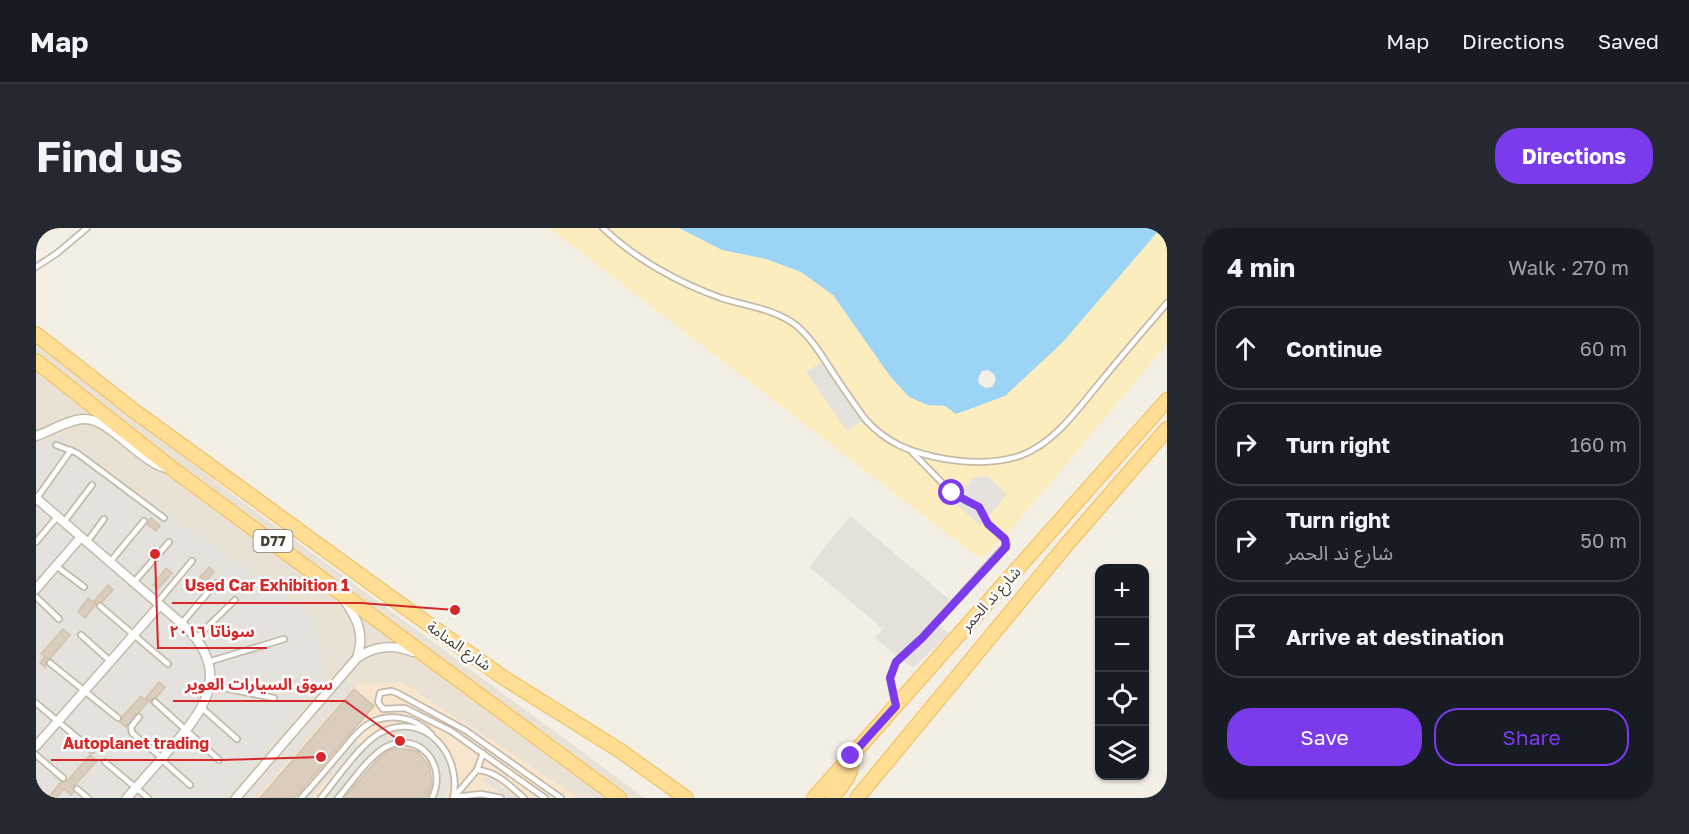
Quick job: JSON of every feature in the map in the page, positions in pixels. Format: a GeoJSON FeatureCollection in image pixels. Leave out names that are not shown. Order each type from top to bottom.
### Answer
{"type":"FeatureCollection","features":[{"type":"Feature","properties":{"kind":"main road","name":"شارع المنامة"},"geometry":{"type":"LineString","coordinates":[[36,334],[133,410],[504,678],[619,750],[686,797]]}},
{"type":"Feature","properties":{"kind":"main road","name":"شارع المنامة"},"geometry":{"type":"LineString","coordinates":[[36,361],[174,470],[619,798]]}},
{"type":"Feature","properties":{"kind":"main road","name":"شارع ند الحمر"},"geometry":{"type":"LineString","coordinates":[[814,798],[1167,399]]}},
{"type":"Feature","properties":{"kind":"main road","name":"شارع ند الحمر"},"geometry":{"type":"LineString","coordinates":[[861,794],[1068,543],[1167,429]]}},
{"type":"Feature","properties":{"kind":"main road"},"geometry":{"type":"LineString","coordinates":[[832,798],[850,774],[851,756]]}},
{"type":"Feature","properties":{"kind":"main road"},"geometry":{"type":"LineString","coordinates":[[803,798],[842,767]]}},
{"type":"Feature","properties":{"kind":"street"},"geometry":{"type":"LineString","coordinates":[[36,436],[76,421],[88,419],[95,421],[156,465],[174,470]]}},
{"type":"Feature","properties":{"kind":"street"},"geometry":{"type":"LineString","coordinates":[[36,498],[182,624],[196,638],[208,662],[209,685],[202,708],[162,759],[127,798]]}},
{"type":"Feature","properties":{"kind":"street"},"geometry":{"type":"LineString","coordinates":[[36,589],[84,539]]}},
{"type":"Feature","properties":{"kind":"street"},"geometry":{"type":"LineString","coordinates":[[336,588],[358,623],[361,637],[357,658]]}},
{"type":"Feature","properties":{"kind":"street"},"geometry":{"type":"LineString","coordinates":[[36,746],[158,604]]}},
{"type":"Feature","properties":{"kind":"street"},"geometry":{"type":"LineString","coordinates":[[236,798],[357,658],[375,649],[388,646],[430,658]]}},
{"type":"Feature","properties":{"kind":"lane"},"geometry":{"type":"LineString","coordinates":[[36,267],[56,254],[87,228]]}},
{"type":"Feature","properties":{"kind":"lane"},"geometry":{"type":"LineString","coordinates":[[603,228],[660,270],[690,285],[720,298],[784,317],[810,339],[874,430],[898,446],[912,452],[949,459],[987,462],[1005,460],[1038,447],[1065,423],[1167,303]]}},
{"type":"Feature","properties":{"kind":"lane"},"geometry":{"type":"LineString","coordinates":[[56,445],[71,450],[164,518]]}},
{"type":"Feature","properties":{"kind":"lane"},"geometry":{"type":"LineString","coordinates":[[36,498],[71,450]]}},
{"type":"Feature","properties":{"kind":"lane"},"geometry":{"type":"LineString","coordinates":[[896,706],[890,678],[896,662],[922,638],[1007,544],[1004,538],[988,524],[979,507],[952,493],[912,452]]}},
{"type":"Feature","properties":{"kind":"lane"},"geometry":{"type":"LineString","coordinates":[[36,542],[92,485]]}},
{"type":"Feature","properties":{"kind":"lane"},"geometry":{"type":"LineString","coordinates":[[84,539],[104,519]]}},
{"type":"Feature","properties":{"kind":"lane"},"geometry":{"type":"LineString","coordinates":[[110,562],[144,521]]}},
{"type":"Feature","properties":{"kind":"lane"},"geometry":{"type":"LineString","coordinates":[[134,582],[169,542]]}},
{"type":"Feature","properties":{"kind":"lane"},"geometry":{"type":"LineString","coordinates":[[158,604],[192,561]]}},
{"type":"Feature","properties":{"kind":"lane"},"geometry":{"type":"LineString","coordinates":[[56,566],[84,587]]}},
{"type":"Feature","properties":{"kind":"lane"},"geometry":{"type":"LineString","coordinates":[[182,624],[216,583]]}},
{"type":"Feature","properties":{"kind":"lane"},"geometry":{"type":"LineString","coordinates":[[36,597],[59,619]]}},
{"type":"Feature","properties":{"kind":"lane"},"geometry":{"type":"LineString","coordinates":[[196,638],[235,600]]}},
{"type":"Feature","properties":{"kind":"lane"},"geometry":{"type":"LineString","coordinates":[[100,606],[168,664]]}},
{"type":"Feature","properties":{"kind":"lane"},"geometry":{"type":"LineString","coordinates":[[81,635],[110,661]]}},
{"type":"Feature","properties":{"kind":"lane"},"geometry":{"type":"LineString","coordinates":[[208,662],[284,639]]}},
{"type":"Feature","properties":{"kind":"lane"},"geometry":{"type":"LineString","coordinates":[[50,663],[118,718]]}},
{"type":"Feature","properties":{"kind":"lane"},"geometry":{"type":"LineString","coordinates":[[209,685],[274,698]]}},
{"type":"Feature","properties":{"kind":"lane"},"geometry":{"type":"LineString","coordinates":[[544,798],[458,735],[411,710],[383,709],[378,702],[378,697],[384,692],[397,693],[452,722],[561,798]]}},
{"type":"Feature","properties":{"kind":"lane"},"geometry":{"type":"LineString","coordinates":[[155,702],[219,760]]}},
{"type":"Feature","properties":{"kind":"lane"},"geometry":{"type":"LineString","coordinates":[[36,703],[92,750]]}},
{"type":"Feature","properties":{"kind":"lane"},"geometry":{"type":"LineString","coordinates":[[202,708],[237,739]]}},
{"type":"Feature","properties":{"kind":"lane"},"geometry":{"type":"LineString","coordinates":[[138,717],[131,727],[132,733],[190,786]]}},
{"type":"Feature","properties":{"kind":"lane"},"geometry":{"type":"LineString","coordinates":[[302,798],[358,732],[375,720],[386,718],[407,719],[417,723],[434,737],[448,754],[453,766],[453,797]]}},
{"type":"Feature","properties":{"kind":"lane"},"geometry":{"type":"LineString","coordinates":[[321,798],[375,736],[393,728],[406,727],[434,737]]}},
{"type":"Feature","properties":{"kind":"lane"},"geometry":{"type":"LineString","coordinates":[[339,798],[372,760],[387,747],[407,743],[425,752],[436,768],[438,778],[432,798]]}},
{"type":"Feature","properties":{"kind":"lane"},"geometry":{"type":"LineString","coordinates":[[361,750],[372,760]]}},
{"type":"Feature","properties":{"kind":"lane"},"geometry":{"type":"LineString","coordinates":[[453,797],[477,770],[483,753]]}},
{"type":"Feature","properties":{"kind":"lane"},"geometry":{"type":"LineString","coordinates":[[36,755],[63,778]]}},
{"type":"Feature","properties":{"kind":"lane"},"geometry":{"type":"LineString","coordinates":[[105,762],[148,798]]}},
{"type":"Feature","properties":{"kind":"lane"},"geometry":{"type":"LineString","coordinates":[[477,770],[492,773],[524,798]]}},
{"type":"Feature","properties":{"kind":"lane"},"geometry":{"type":"LineString","coordinates":[[77,789],[88,798]]}},
{"type":"Feature","properties":{"kind":"lane"},"geometry":{"type":"LineString","coordinates":[[453,797],[481,794],[501,798]]}},
{"type":"Feature","properties":{"kind":"shaded area"},"geometry":{"type":"Polygon","coordinates":[[[36,343],[232,494],[645,798],[36,798],[36,343]]]}},
{"type":"Feature","properties":{"kind":"shaded area"},"geometry":{"type":"Polygon","coordinates":[[[828,358],[868,417],[847,431],[806,372],[828,358]]]}},
{"type":"Feature","properties":{"kind":"shaded area"},"geometry":{"type":"Polygon","coordinates":[[[36,431],[44,444],[66,438],[128,486],[314,615],[327,678],[224,798],[36,798],[36,431]]]}},
{"type":"Feature","properties":{"kind":"shaded area"},"geometry":{"type":"Polygon","coordinates":[[[987,476],[1007,494],[981,526],[954,502],[973,478],[987,476]]]}},
{"type":"Feature","properties":{"kind":"shaded area"},"geometry":{"type":"Polygon","coordinates":[[[850,516],[950,600],[900,659],[875,638],[883,629],[809,567],[850,516]]]}},
{"type":"Feature","properties":{"kind":"shaded area"},"geometry":{"type":"Polygon","coordinates":[[[936,623],[949,634],[913,668],[902,660],[936,623]]]}},
{"type":"Feature","properties":{"kind":"shaded area"},"geometry":{"type":"Polygon","coordinates":[[[346,682],[351,685],[254,798],[246,798],[346,682]]]}},
{"type":"Feature","properties":{"kind":"shaded area"},"geometry":{"type":"Polygon","coordinates":[[[402,682],[580,798],[256,798],[357,684],[402,682]]]}},
{"type":"Feature","properties":{"kind":"shaded area"},"geometry":{"type":"Polygon","coordinates":[[[397,729],[423,733],[437,743],[447,759],[451,779],[446,798],[426,798],[433,779],[431,766],[415,749],[399,747],[380,756],[344,798],[317,798],[367,742],[382,732],[397,729]]]}},
{"type":"Feature","properties":{"kind":"shaded area"},"geometry":{"type":"Polygon","coordinates":[[[355,737],[357,746],[311,798],[301,798],[355,737]]]}},
{"type":"Feature","properties":{"kind":"shaded area"},"geometry":{"type":"Polygon","coordinates":[[[490,777],[516,798],[508,798],[482,780],[490,777]]]}},
{"type":"Feature","properties":{"kind":"sand"},"geometry":{"type":"Polygon","coordinates":[[[549,228],[679,228],[722,250],[766,259],[801,272],[833,295],[890,376],[928,405],[945,406],[956,414],[1005,396],[1129,266],[1161,228],[1167,228],[1167,344],[1004,538],[980,559],[549,228]]]}},
{"type":"Feature","properties":{"kind":"water"},"geometry":{"type":"Polygon","coordinates":[[[679,228],[1161,228],[1062,343],[1005,396],[956,414],[945,406],[928,405],[909,397],[890,376],[833,295],[801,272],[766,259],[722,250],[679,228]],[[988,370],[982,371],[978,378],[979,384],[986,388],[992,387],[996,380],[994,374],[988,370]]]}},
{"type":"Feature","properties":{"kind":"building"},"geometry":{"type":"Polygon","coordinates":[[[151,518],[160,526],[156,531],[147,524],[151,518]]]}},
{"type":"Feature","properties":{"kind":"building"},"geometry":{"type":"Polygon","coordinates":[[[209,567],[214,572],[205,582],[200,577],[209,567]]]}},
{"type":"Feature","properties":{"kind":"building"},"geometry":{"type":"Polygon","coordinates":[[[166,568],[172,573],[158,589],[153,585],[166,568]]]}},
{"type":"Feature","properties":{"kind":"building"},"geometry":{"type":"Polygon","coordinates":[[[108,585],[113,590],[102,602],[94,601],[108,585]]]}},
{"type":"Feature","properties":{"kind":"building"},"geometry":{"type":"Polygon","coordinates":[[[88,598],[96,604],[85,618],[78,612],[88,598]]]}},
{"type":"Feature","properties":{"kind":"building"},"geometry":{"type":"Polygon","coordinates":[[[63,629],[70,635],[50,659],[46,658],[45,667],[40,663],[45,657],[41,654],[63,629]]]}},
{"type":"Feature","properties":{"kind":"building"},"geometry":{"type":"Polygon","coordinates":[[[159,682],[165,687],[156,698],[152,699],[151,703],[146,698],[159,682]]]}},
{"type":"Feature","properties":{"kind":"building"},"geometry":{"type":"Polygon","coordinates":[[[354,689],[374,706],[294,798],[260,798],[354,689]]]}},
{"type":"Feature","properties":{"kind":"building"},"geometry":{"type":"Polygon","coordinates":[[[141,696],[148,702],[126,727],[120,722],[122,717],[141,696]]]}},
{"type":"Feature","properties":{"kind":"building"},"geometry":{"type":"Polygon","coordinates":[[[399,748],[417,751],[429,765],[432,784],[426,798],[344,798],[379,758],[388,751],[399,748]]]}},
{"type":"Feature","properties":{"kind":"building"},"geometry":{"type":"Polygon","coordinates":[[[90,755],[97,761],[73,787],[74,792],[71,795],[64,789],[56,798],[48,798],[61,782],[67,781],[90,755]]]}},
{"type":"Feature","properties":{"kind":"place","name":"سوناتا ٢٠١٦"},"geometry":{"type":"Point","coordinates":[155,554]}},
{"type":"Feature","properties":{"kind":"place","name":"Used Car Exhibition 1"},"geometry":{"type":"Point","coordinates":[455,610]}},
{"type":"Feature","properties":{"kind":"place","name":"سوق السيارات العوير"},"geometry":{"type":"Point","coordinates":[400,741]}},
{"type":"Feature","properties":{"kind":"place","name":"Autoplanet trading"},"geometry":{"type":"Point","coordinates":[321,757]}},
{"type":"Feature","properties":{"kind":"route"},"geometry":{"type":"LineString","coordinates":[[851,756],[896,706],[890,678],[896,662],[922,638],[1006,547],[1005,539],[992,529],[979,507],[952,493]]}}]}
